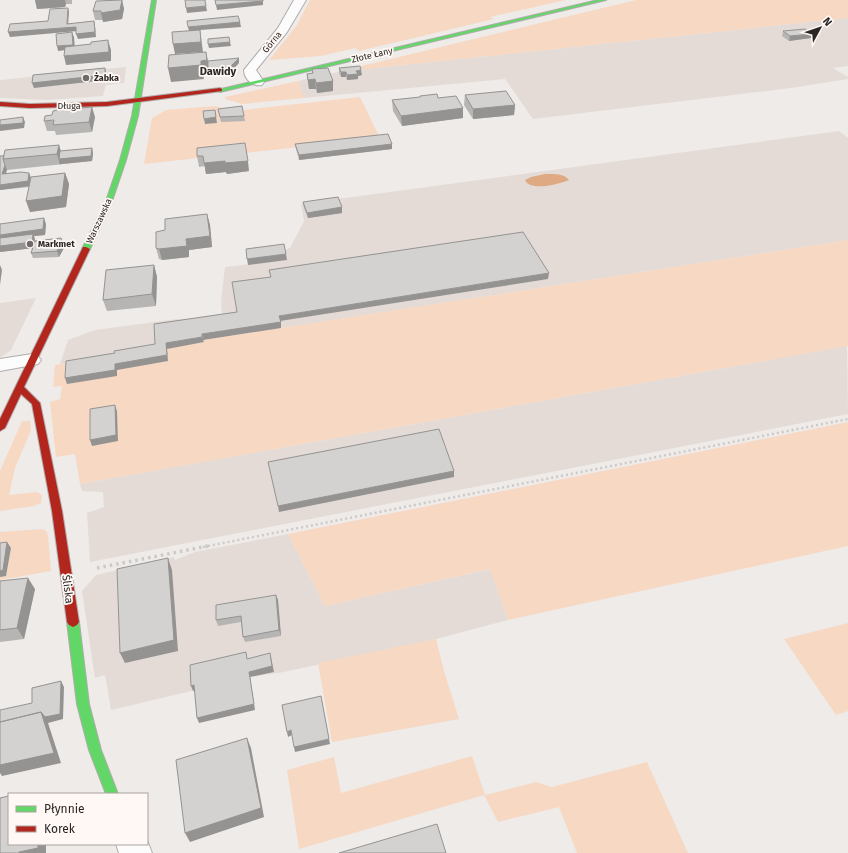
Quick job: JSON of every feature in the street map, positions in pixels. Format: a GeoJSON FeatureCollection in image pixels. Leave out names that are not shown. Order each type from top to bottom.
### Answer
{"type":"FeatureCollection","features":[{"type":"Feature","properties":{"kind":"street","name":"Warszawska"},"geometry":{"type":"LineString","coordinates":[[0,428],[108,204],[123,160],[138,101],[154,0]]}},
{"type":"Feature","properties":{"kind":"street","name":"Górna"},"geometry":{"type":"LineString","coordinates":[[257,82],[250,73],[250,70],[283,29],[300,0]]}},
{"type":"Feature","properties":{"kind":"street","name":"Złote Łany"},"geometry":{"type":"LineString","coordinates":[[138,101],[202,93],[257,82],[604,0]]}},
{"type":"Feature","properties":{"kind":"street","name":"Długa"},"geometry":{"type":"LineString","coordinates":[[0,104],[30,106],[86,106],[138,101]]}},
{"type":"Feature","properties":{"kind":"street","name":"Śliska"},"geometry":{"type":"LineString","coordinates":[[19,388],[36,403],[55,498],[67,574],[83,704],[95,750],[112,793]]}},
{"type":"Feature","properties":{"kind":"lane"},"geometry":{"type":"LineString","coordinates":[[0,365],[32,360]]}},
{"type":"Feature","properties":{"kind":"path"},"geometry":{"type":"LineString","coordinates":[[67,574],[848,419]]}},
{"type":"Feature","properties":{"kind":"shaded area"},"geometry":{"type":"Polygon","coordinates":[[[310,0],[566,0],[490,17],[494,19],[359,51],[355,48],[321,56],[269,60],[297,25],[310,0]]]}},
{"type":"Feature","properties":{"kind":"shaded area"},"geometry":{"type":"Polygon","coordinates":[[[636,0],[848,0],[848,18],[337,72],[636,0]]]}},
{"type":"Feature","properties":{"kind":"shaded area"},"geometry":{"type":"Polygon","coordinates":[[[848,18],[848,66],[833,68],[848,77],[848,79],[791,88],[533,119],[505,79],[304,98],[298,81],[337,72],[848,18]]]}},
{"type":"Feature","properties":{"kind":"shaded area"},"geometry":{"type":"Polygon","coordinates":[[[126,67],[124,83],[106,85],[103,96],[47,100],[0,98],[0,80],[126,67]]]}},
{"type":"Feature","properties":{"kind":"shaded area"},"geometry":{"type":"Polygon","coordinates":[[[298,81],[304,98],[242,104],[225,99],[225,97],[298,81]]]}},
{"type":"Feature","properties":{"kind":"shaded area"},"geometry":{"type":"Polygon","coordinates":[[[360,97],[380,138],[144,164],[152,118],[166,110],[215,106],[235,111],[360,97]]]}},
{"type":"Feature","properties":{"kind":"shaded area"},"geometry":{"type":"Polygon","coordinates":[[[839,131],[848,138],[848,240],[204,340],[116,357],[60,364],[68,340],[95,330],[177,319],[185,320],[222,314],[221,302],[225,267],[287,260],[284,250],[290,248],[304,221],[301,204],[839,131]]]}},
{"type":"Feature","properties":{"kind":"shaded area"},"geometry":{"type":"Polygon","coordinates":[[[545,174],[561,175],[569,180],[546,186],[533,186],[528,184],[525,180],[545,174]]]}},
{"type":"Feature","properties":{"kind":"shaded area"},"geometry":{"type":"Polygon","coordinates":[[[848,240],[848,346],[80,484],[75,454],[56,457],[50,402],[60,399],[62,386],[53,387],[55,365],[204,342],[203,340],[848,240]]]}},
{"type":"Feature","properties":{"kind":"shaded area"},"geometry":{"type":"Polygon","coordinates":[[[36,298],[11,350],[0,358],[0,303],[36,298]]]}},
{"type":"Feature","properties":{"kind":"shaded area"},"geometry":{"type":"Polygon","coordinates":[[[847,346],[848,414],[90,562],[87,513],[104,507],[103,492],[82,491],[80,484],[847,346]]]}},
{"type":"Feature","properties":{"kind":"shaded area"},"geometry":{"type":"Polygon","coordinates":[[[22,421],[30,421],[31,430],[15,468],[9,495],[37,492],[42,495],[41,503],[34,506],[0,511],[0,471],[22,421]]]}},
{"type":"Feature","properties":{"kind":"shaded area"},"geometry":{"type":"Polygon","coordinates":[[[848,422],[848,546],[508,620],[490,569],[325,606],[288,534],[848,422]]]}},
{"type":"Feature","properties":{"kind":"shaded area"},"geometry":{"type":"Polygon","coordinates":[[[42,529],[46,531],[48,535],[51,571],[0,580],[0,532],[42,529]]]}},
{"type":"Feature","properties":{"kind":"shaded area"},"geometry":{"type":"Polygon","coordinates":[[[288,534],[325,606],[491,569],[508,620],[436,639],[284,672],[250,677],[111,710],[105,675],[95,678],[82,591],[96,575],[174,557],[175,560],[195,552],[288,534]]]}},
{"type":"Feature","properties":{"kind":"shaded area"},"geometry":{"type":"Polygon","coordinates":[[[848,623],[848,711],[836,715],[784,639],[848,623]]]}},
{"type":"Feature","properties":{"kind":"shaded area"},"geometry":{"type":"Polygon","coordinates":[[[436,639],[459,719],[332,742],[318,663],[436,639]]]}},
{"type":"Feature","properties":{"kind":"shaded area"},"geometry":{"type":"Polygon","coordinates":[[[472,756],[485,795],[536,782],[552,787],[647,762],[688,853],[577,853],[559,807],[498,822],[484,795],[299,849],[287,770],[334,757],[341,793],[472,756]]]}},
{"type":"Feature","properties":{"kind":"building"},"geometry":{"type":"Polygon","coordinates":[[[122,0],[120,10],[101,13],[101,11],[93,11],[96,1],[122,0]]]}},
{"type":"Feature","properties":{"kind":"building"},"geometry":{"type":"Polygon","coordinates":[[[185,0],[205,0],[206,6],[186,8],[185,0]]]}},
{"type":"Feature","properties":{"kind":"building"},"geometry":{"type":"Polygon","coordinates":[[[215,0],[263,0],[263,1],[216,5],[215,0]]]}},
{"type":"Feature","properties":{"kind":"building"},"geometry":{"type":"Polygon","coordinates":[[[68,8],[67,24],[94,21],[95,32],[76,34],[76,27],[8,32],[10,24],[48,21],[50,9],[68,8]]]}},
{"type":"Feature","properties":{"kind":"building"},"geometry":{"type":"Polygon","coordinates":[[[238,16],[240,22],[188,27],[187,21],[238,16]]]}},
{"type":"Feature","properties":{"kind":"building"},"geometry":{"type":"Polygon","coordinates":[[[805,29],[812,34],[790,36],[783,31],[805,29]]]}},
{"type":"Feature","properties":{"kind":"building"},"geometry":{"type":"Polygon","coordinates":[[[200,30],[201,42],[173,44],[172,32],[200,30]]]}},
{"type":"Feature","properties":{"kind":"building"},"geometry":{"type":"Polygon","coordinates":[[[72,32],[73,45],[57,46],[56,34],[72,32]]]}},
{"type":"Feature","properties":{"kind":"building"},"geometry":{"type":"Polygon","coordinates":[[[229,37],[230,42],[208,44],[208,39],[229,37]]]}},
{"type":"Feature","properties":{"kind":"building"},"geometry":{"type":"Polygon","coordinates":[[[108,40],[109,52],[64,56],[65,47],[91,44],[91,42],[108,40]]]}},
{"type":"Feature","properties":{"kind":"building"},"geometry":{"type":"Polygon","coordinates":[[[206,52],[207,60],[201,61],[201,65],[168,68],[169,55],[206,52]]]}},
{"type":"Feature","properties":{"kind":"building"},"geometry":{"type":"Polygon","coordinates":[[[239,58],[230,67],[208,69],[208,61],[239,58]]]}},
{"type":"Feature","properties":{"kind":"building"},"geometry":{"type":"Polygon","coordinates":[[[360,66],[361,70],[356,71],[358,74],[347,75],[346,72],[341,72],[339,68],[360,66]]]}},
{"type":"Feature","properties":{"kind":"building"},"geometry":{"type":"Polygon","coordinates":[[[105,68],[105,75],[32,83],[33,75],[105,68]]]}},
{"type":"Feature","properties":{"kind":"building"},"geometry":{"type":"Polygon","coordinates":[[[328,68],[333,81],[316,83],[315,79],[308,80],[307,74],[313,73],[312,69],[328,68]]]}},
{"type":"Feature","properties":{"kind":"building"},"geometry":{"type":"Polygon","coordinates":[[[506,91],[515,105],[473,109],[465,95],[506,91]]]}},
{"type":"Feature","properties":{"kind":"building"},"geometry":{"type":"Polygon","coordinates":[[[437,94],[438,98],[456,96],[463,108],[401,116],[392,100],[420,97],[437,94]]]}},
{"type":"Feature","properties":{"kind":"building"},"geometry":{"type":"Polygon","coordinates":[[[242,106],[244,116],[220,117],[218,109],[242,106]]]}},
{"type":"Feature","properties":{"kind":"building"},"geometry":{"type":"Polygon","coordinates":[[[92,107],[89,122],[53,125],[54,120],[44,121],[45,116],[52,115],[53,111],[92,107]]]}},
{"type":"Feature","properties":{"kind":"building"},"geometry":{"type":"Polygon","coordinates":[[[215,110],[216,117],[204,119],[203,111],[215,110]]]}},
{"type":"Feature","properties":{"kind":"building"},"geometry":{"type":"Polygon","coordinates":[[[23,117],[23,123],[0,125],[0,120],[23,117]]]}},
{"type":"Feature","properties":{"kind":"building"},"geometry":{"type":"Polygon","coordinates":[[[388,134],[392,144],[299,155],[295,144],[388,134]]]}},
{"type":"Feature","properties":{"kind":"building"},"geometry":{"type":"Polygon","coordinates":[[[245,143],[248,161],[204,163],[203,156],[197,156],[197,148],[245,143]]]}},
{"type":"Feature","properties":{"kind":"building"},"geometry":{"type":"Polygon","coordinates":[[[59,145],[57,154],[3,159],[5,150],[59,145]]]}},
{"type":"Feature","properties":{"kind":"building"},"geometry":{"type":"Polygon","coordinates":[[[92,148],[91,156],[59,159],[60,151],[92,148]]]}},
{"type":"Feature","properties":{"kind":"building"},"geometry":{"type":"Polygon","coordinates":[[[0,156],[4,156],[3,159],[5,165],[2,174],[21,172],[29,173],[28,181],[0,185],[0,156]]]}},
{"type":"Feature","properties":{"kind":"building"},"geometry":{"type":"Polygon","coordinates":[[[65,173],[62,196],[26,201],[31,177],[65,173]]]}},
{"type":"Feature","properties":{"kind":"building"},"geometry":{"type":"Polygon","coordinates":[[[338,197],[342,207],[307,213],[303,202],[338,197]]]}},
{"type":"Feature","properties":{"kind":"building"},"geometry":{"type":"Polygon","coordinates":[[[207,214],[210,236],[186,239],[187,246],[156,248],[156,232],[165,230],[165,219],[207,214]]]}},
{"type":"Feature","properties":{"kind":"building"},"geometry":{"type":"Polygon","coordinates":[[[44,218],[43,229],[0,235],[0,224],[44,218]]]}},
{"type":"Feature","properties":{"kind":"building"},"geometry":{"type":"Polygon","coordinates":[[[523,232],[549,273],[279,316],[281,322],[202,334],[202,337],[166,343],[167,355],[115,364],[115,370],[65,378],[66,361],[115,353],[114,351],[155,344],[154,324],[237,312],[232,282],[271,277],[269,270],[523,232]]]}},
{"type":"Feature","properties":{"kind":"building"},"geometry":{"type":"Polygon","coordinates":[[[33,234],[32,242],[0,246],[0,238],[33,234]]]}},
{"type":"Feature","properties":{"kind":"building"},"geometry":{"type":"Polygon","coordinates":[[[61,238],[62,242],[57,251],[31,253],[35,241],[61,238]]]}},
{"type":"Feature","properties":{"kind":"building"},"geometry":{"type":"Polygon","coordinates":[[[284,244],[286,254],[247,259],[246,249],[284,244]]]}},
{"type":"Feature","properties":{"kind":"building"},"geometry":{"type":"Polygon","coordinates":[[[154,265],[152,294],[103,300],[106,270],[154,265]]]}},
{"type":"Feature","properties":{"kind":"building"},"geometry":{"type":"Polygon","coordinates":[[[115,405],[116,435],[90,440],[90,409],[115,405]]]}},
{"type":"Feature","properties":{"kind":"building"},"geometry":{"type":"Polygon","coordinates":[[[439,429],[454,471],[278,506],[268,462],[439,429]]]}},
{"type":"Feature","properties":{"kind":"building"},"geometry":{"type":"Polygon","coordinates":[[[7,542],[3,570],[0,571],[0,543],[7,542]]]}},
{"type":"Feature","properties":{"kind":"building"},"geometry":{"type":"Polygon","coordinates":[[[168,558],[174,640],[120,653],[117,569],[168,558]]]}},
{"type":"Feature","properties":{"kind":"building"},"geometry":{"type":"Polygon","coordinates":[[[28,578],[17,628],[0,630],[0,581],[28,578]]]}},
{"type":"Feature","properties":{"kind":"building"},"geometry":{"type":"Polygon","coordinates":[[[276,595],[279,630],[243,637],[241,616],[216,620],[216,605],[276,595]]]}},
{"type":"Feature","properties":{"kind":"building"},"geometry":{"type":"Polygon","coordinates":[[[246,652],[247,659],[270,653],[272,666],[249,672],[254,704],[197,718],[194,685],[191,686],[190,665],[246,652]]]}},
{"type":"Feature","properties":{"kind":"building"},"geometry":{"type":"Polygon","coordinates":[[[61,681],[60,714],[45,717],[41,712],[0,722],[0,710],[32,703],[32,688],[61,681]]]}},
{"type":"Feature","properties":{"kind":"building"},"geometry":{"type":"Polygon","coordinates":[[[321,696],[329,739],[294,747],[291,730],[287,732],[282,705],[321,696]]]}},
{"type":"Feature","properties":{"kind":"building"},"geometry":{"type":"Polygon","coordinates":[[[41,712],[54,753],[0,765],[0,722],[41,712]]]}},
{"type":"Feature","properties":{"kind":"building"},"geometry":{"type":"Polygon","coordinates":[[[247,738],[261,808],[185,833],[176,760],[247,738]]]}},
{"type":"Feature","properties":{"kind":"building"},"geometry":{"type":"Polygon","coordinates":[[[8,796],[8,845],[38,845],[38,848],[19,853],[0,853],[0,798],[8,796]]]}},
{"type":"Feature","properties":{"kind":"building"},"geometry":{"type":"Polygon","coordinates":[[[437,824],[446,853],[339,853],[437,824]]]}},
{"type":"Feature","properties":{"kind":"traffic: fast"},"geometry":{"type":"LineString","coordinates":[[86,249],[108,204],[123,160],[135,116],[154,0]]}},
{"type":"Feature","properties":{"kind":"traffic: fast"},"geometry":{"type":"LineString","coordinates":[[220,90],[604,0]]}},
{"type":"Feature","properties":{"kind":"traffic: fast"},"geometry":{"type":"LineString","coordinates":[[73,622],[83,704],[95,750],[112,793]]}},
{"type":"Feature","properties":{"kind":"traffic: jam"},"geometry":{"type":"LineString","coordinates":[[0,104],[30,106],[107,104],[220,90]]}},
{"type":"Feature","properties":{"kind":"traffic: jam"},"geometry":{"type":"LineString","coordinates":[[0,428],[86,249]]}},
{"type":"Feature","properties":{"kind":"traffic: jam"},"geometry":{"type":"LineString","coordinates":[[19,388],[36,403],[57,511],[73,622]]}},
{"type":"Feature","properties":{"kind":"place","name":"Żabka"},"geometry":{"type":"Point","coordinates":[86,78]}},
{"type":"Feature","properties":{"kind":"place","name":"Markmet"},"geometry":{"type":"Point","coordinates":[30,244]}},
{"type":"Feature","properties":{"kind":"district","name":"Dawidy"},"geometry":{"type":"Point","coordinates":[218,71]}}]}
